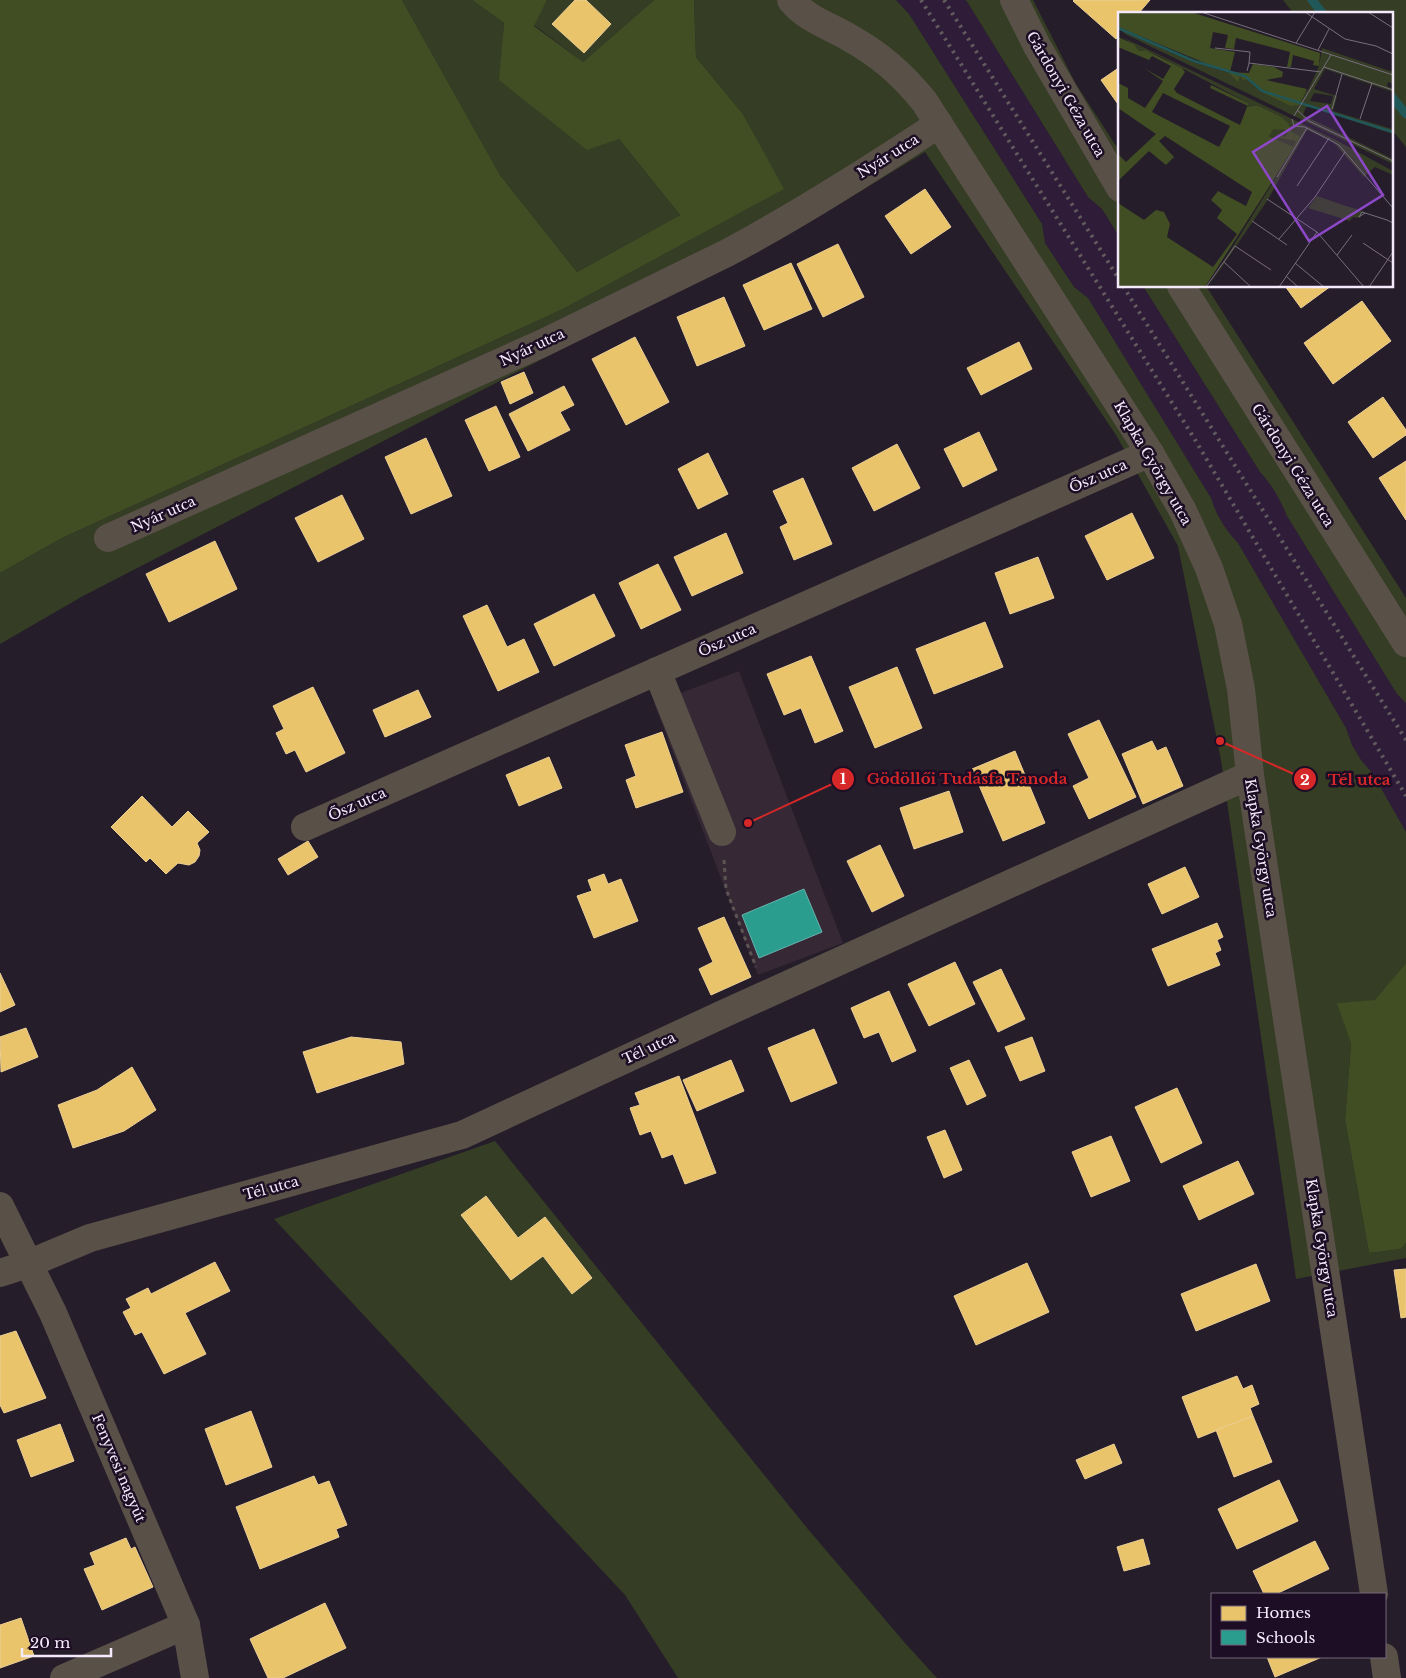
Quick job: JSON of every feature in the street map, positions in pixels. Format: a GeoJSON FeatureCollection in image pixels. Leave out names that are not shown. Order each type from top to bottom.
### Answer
{"type":"FeatureCollection","features":[{"type":"Feature","properties":{"kind":"street","name":"Klapka György utca"},"geometry":{"type":"LineString","coordinates":[[791,0],[802,12],[879,55],[904,77],[924,101],[1150,453],[1183,511],[1209,568],[1228,624],[1241,689],[1250,775],[1374,1593]]}},
{"type":"Feature","properties":{"kind":"street","name":"Gárdonyi Géza utca"},"geometry":{"type":"LineString","coordinates":[[1014,0],[1037,46],[1118,185]]}},
{"type":"Feature","properties":{"kind":"street","name":"Nyár utca"},"geometry":{"type":"LineString","coordinates":[[108,538],[543,343],[727,253],[844,184],[939,124]]}},
{"type":"Feature","properties":{"kind":"street","name":"Gárdonyi Géza utca"},"geometry":{"type":"LineString","coordinates":[[1182,288],[1406,643]]}},
{"type":"Feature","properties":{"kind":"street","name":"Ősz utca"},"geometry":{"type":"LineString","coordinates":[[305,827],[1150,453]]}},
{"type":"Feature","properties":{"kind":"street"},"geometry":{"type":"LineString","coordinates":[[657,671],[722,832]]}},
{"type":"Feature","properties":{"kind":"street","name":"Tél utca"},"geometry":{"type":"LineString","coordinates":[[0,1273],[28,1264],[90,1238],[462,1134],[1250,775]]}},
{"type":"Feature","properties":{"kind":"street","name":"Fenyvesi nagyút"},"geometry":{"type":"LineString","coordinates":[[0,1206],[53,1313],[186,1625],[195,1678]]}},
{"type":"Feature","properties":{"kind":"street"},"geometry":{"type":"LineString","coordinates":[[64,1678],[186,1625]]}},
{"type":"Feature","properties":{"kind":"street"},"geometry":{"type":"LineString","coordinates":[[1384,1658],[1387,1678]]}},
{"type":"Feature","properties":{"kind":"path"},"geometry":{"type":"LineString","coordinates":[[722,832],[726,889],[756,967],[764,964]]}},
{"type":"Feature","properties":{"kind":"shaded area"},"geometry":{"type":"Polygon","coordinates":[[[896,0],[966,0],[1088,197],[1102,209],[1118,235],[1118,288],[1144,288],[1260,472],[1271,484],[1287,516],[1397,694],[1406,703],[1406,832],[1373,774],[1361,760],[1352,745],[1346,728],[1238,543],[1226,531],[1216,515],[1211,498],[1088,299],[1074,287],[1045,243],[1042,224],[909,14],[896,0]]]}},
{"type":"Feature","properties":{"kind":"shaded area"},"geometry":{"type":"Polygon","coordinates":[[[739,671],[843,943],[758,975],[654,703],[739,671]]]}},
{"type":"Feature","properties":{"kind":"green space"},"geometry":{"type":"Polygon","coordinates":[[[0,0],[402,0],[500,175],[577,272],[680,215],[619,139],[587,150],[499,80],[504,23],[472,0],[547,0],[534,26],[583,62],[654,0],[694,0],[696,57],[743,114],[784,189],[563,309],[62,538],[0,573],[0,0]]]}},
{"type":"Feature","properties":{"kind":"green space"},"geometry":{"type":"Polygon","coordinates":[[[402,0],[472,0],[504,23],[500,80],[619,139],[680,215],[577,272],[500,175],[402,0]]]}},
{"type":"Feature","properties":{"kind":"green space"},"geometry":{"type":"Polygon","coordinates":[[[547,0],[654,0],[583,62],[534,25],[547,0]]]}},
{"type":"Feature","properties":{"kind":"green space"},"geometry":{"type":"Polygon","coordinates":[[[694,0],[896,0],[909,14],[1042,224],[1045,243],[1074,287],[1088,298],[1211,498],[1222,522],[1238,543],[1346,728],[1352,745],[1361,760],[1373,774],[1406,832],[1406,963],[1375,1001],[1338,1003],[1351,1044],[1345,1120],[1369,1253],[1401,1249],[1406,1243],[1406,1258],[1296,1279],[1221,760],[1178,546],[1116,435],[925,152],[818,217],[83,596],[0,644],[0,573],[62,538],[563,309],[783,189],[743,114],[696,57],[694,0]]]}},
{"type":"Feature","properties":{"kind":"green space"},"geometry":{"type":"Polygon","coordinates":[[[966,0],[1033,0],[1076,84],[1118,149],[1118,235],[1102,209],[1088,197],[966,0]]]}},
{"type":"Feature","properties":{"kind":"green space"},"geometry":{"type":"Polygon","coordinates":[[[1283,0],[1406,0],[1406,147],[1394,132],[1394,12],[1292,12],[1283,0]]]}},
{"type":"Feature","properties":{"kind":"green space"},"geometry":{"type":"Polygon","coordinates":[[[1144,288],[1207,288],[1406,598],[1406,703],[1397,694],[1287,516],[1275,492],[1260,472],[1144,288]]]}},
{"type":"Feature","properties":{"kind":"green space"},"geometry":{"type":"Polygon","coordinates":[[[1406,963],[1406,1243],[1401,1249],[1369,1253],[1345,1120],[1351,1044],[1337,1003],[1375,1000],[1406,963]]]}},
{"type":"Feature","properties":{"kind":"green space"},"geometry":{"type":"Polygon","coordinates":[[[495,1141],[807,1528],[937,1678],[678,1678],[625,1595],[274,1219],[495,1141]]]}},
{"type":"Feature","properties":{"kind":"building: Homes"},"geometry":{"type":"Polygon","coordinates":[[[575,0],[586,0],[611,24],[584,53],[552,24],[575,0]]]}},
{"type":"Feature","properties":{"kind":"building: Homes"},"geometry":{"type":"Polygon","coordinates":[[[1150,0],[1140,12],[1118,12],[1118,36],[1116,39],[1073,1],[1150,0]]]}},
{"type":"Feature","properties":{"kind":"building: Homes"},"geometry":{"type":"Polygon","coordinates":[[[1118,68],[1118,104],[1101,80],[1118,68]]]}},
{"type":"Feature","properties":{"kind":"building: Homes"},"geometry":{"type":"Polygon","coordinates":[[[925,189],[951,227],[911,254],[885,216],[925,189]]]}},
{"type":"Feature","properties":{"kind":"building: Homes"},"geometry":{"type":"Polygon","coordinates":[[[838,244],[864,297],[823,317],[797,264],[838,244]]]}},
{"type":"Feature","properties":{"kind":"building: Homes"},"geometry":{"type":"Polygon","coordinates":[[[791,263],[812,309],[764,330],[743,285],[791,263]]]}},
{"type":"Feature","properties":{"kind":"building: Homes"},"geometry":{"type":"Polygon","coordinates":[[[1286,288],[1328,288],[1301,308],[1286,288]]]}},
{"type":"Feature","properties":{"kind":"building: Homes"},"geometry":{"type":"Polygon","coordinates":[[[724,297],[745,346],[697,366],[677,317],[724,297]]]}},
{"type":"Feature","properties":{"kind":"building: Homes"},"geometry":{"type":"Polygon","coordinates":[[[1362,301],[1391,341],[1333,384],[1304,343],[1362,301]]]}},
{"type":"Feature","properties":{"kind":"building: Homes"},"geometry":{"type":"Polygon","coordinates":[[[635,337],[669,402],[626,425],[592,359],[635,337]]]}},
{"type":"Feature","properties":{"kind":"building: Homes"},"geometry":{"type":"Polygon","coordinates":[[[1019,342],[1032,369],[981,395],[967,368],[1019,342]]]}},
{"type":"Feature","properties":{"kind":"building: Homes"},"geometry":{"type":"Polygon","coordinates":[[[524,372],[533,393],[510,404],[501,382],[524,372]]]}},
{"type":"Feature","properties":{"kind":"building: Homes"},"geometry":{"type":"Polygon","coordinates":[[[564,386],[574,405],[560,412],[570,430],[528,451],[509,414],[564,386]]]}},
{"type":"Feature","properties":{"kind":"building: Homes"},"geometry":{"type":"Polygon","coordinates":[[[1383,397],[1406,430],[1406,435],[1373,458],[1348,422],[1383,397]]]}},
{"type":"Feature","properties":{"kind":"building: Homes"},"geometry":{"type":"Polygon","coordinates":[[[496,406],[520,457],[489,471],[465,420],[496,406]]]}},
{"type":"Feature","properties":{"kind":"building: Homes"},"geometry":{"type":"Polygon","coordinates":[[[979,432],[997,470],[963,487],[944,449],[979,432]]]}},
{"type":"Feature","properties":{"kind":"building: Homes"},"geometry":{"type":"Polygon","coordinates":[[[426,438],[452,496],[411,514],[385,457],[426,438]]]}},
{"type":"Feature","properties":{"kind":"building: Homes"},"geometry":{"type":"Polygon","coordinates":[[[897,444],[920,488],[874,511],[852,468],[897,444]]]}},
{"type":"Feature","properties":{"kind":"building: Homes"},"geometry":{"type":"Polygon","coordinates":[[[708,453],[728,494],[698,509],[678,469],[708,453]]]}},
{"type":"Feature","properties":{"kind":"building: Homes"},"geometry":{"type":"Polygon","coordinates":[[[1406,461],[1406,520],[1379,478],[1406,461]]]}},
{"type":"Feature","properties":{"kind":"building: Homes"},"geometry":{"type":"Polygon","coordinates":[[[803,478],[832,544],[794,560],[780,527],[788,523],[773,491],[803,478]]]}},
{"type":"Feature","properties":{"kind":"building: Homes"},"geometry":{"type":"Polygon","coordinates":[[[342,495],[364,539],[318,562],[295,518],[342,495]]]}},
{"type":"Feature","properties":{"kind":"building: Homes"},"geometry":{"type":"Polygon","coordinates":[[[1132,513],[1154,558],[1107,580],[1085,536],[1132,513]]]}},
{"type":"Feature","properties":{"kind":"building: Homes"},"geometry":{"type":"Polygon","coordinates":[[[726,533],[743,573],[692,596],[674,557],[726,533]]]}},
{"type":"Feature","properties":{"kind":"building: Homes"},"geometry":{"type":"Polygon","coordinates":[[[215,541],[237,589],[169,622],[146,574],[215,541]]]}},
{"type":"Feature","properties":{"kind":"building: Homes"},"geometry":{"type":"Polygon","coordinates":[[[1038,557],[1054,598],[1010,614],[995,573],[1038,557]]]}},
{"type":"Feature","properties":{"kind":"building: Homes"},"geometry":{"type":"Polygon","coordinates":[[[658,564],[681,610],[641,629],[619,583],[658,564]]]}},
{"type":"Feature","properties":{"kind":"building: Homes"},"geometry":{"type":"Polygon","coordinates":[[[594,594],[615,636],[554,666],[534,624],[594,594]]]}},
{"type":"Feature","properties":{"kind":"building: Homes"},"geometry":{"type":"Polygon","coordinates":[[[487,605],[507,647],[524,639],[539,672],[498,691],[463,616],[487,605]]]}},
{"type":"Feature","properties":{"kind":"building: Homes"},"geometry":{"type":"Polygon","coordinates":[[[985,622],[1003,667],[934,694],[916,649],[985,622]]]}},
{"type":"Feature","properties":{"kind":"building: Homes"},"geometry":{"type":"Polygon","coordinates":[[[811,656],[843,731],[815,743],[801,708],[784,715],[767,674],[811,656]]]}},
{"type":"Feature","properties":{"kind":"building: Homes"},"geometry":{"type":"Polygon","coordinates":[[[897,667],[922,728],[875,748],[849,687],[897,667]]]}},
{"type":"Feature","properties":{"kind":"building: Homes"},"geometry":{"type":"Polygon","coordinates":[[[313,687],[345,753],[306,772],[295,750],[286,754],[276,733],[284,729],[273,706],[313,687]]]}},
{"type":"Feature","properties":{"kind":"building: Homes"},"geometry":{"type":"Polygon","coordinates":[[[418,690],[431,717],[385,737],[373,710],[418,690]]]}},
{"type":"Feature","properties":{"kind":"building: Homes"},"geometry":{"type":"Polygon","coordinates":[[[1099,720],[1136,797],[1089,819],[1073,786],[1089,778],[1068,734],[1099,720]]]}},
{"type":"Feature","properties":{"kind":"building: Homes"},"geometry":{"type":"Polygon","coordinates":[[[662,732],[683,792],[636,808],[626,780],[636,776],[625,745],[662,732]]]}},
{"type":"Feature","properties":{"kind":"building: Homes"},"geometry":{"type":"Polygon","coordinates":[[[1152,741],[1157,751],[1166,747],[1183,786],[1143,804],[1122,754],[1152,741]]]}},
{"type":"Feature","properties":{"kind":"building: Homes"},"geometry":{"type":"Polygon","coordinates":[[[1015,751],[1045,823],[1003,841],[972,769],[1015,751]]]}},
{"type":"Feature","properties":{"kind":"building: Homes"},"geometry":{"type":"Polygon","coordinates":[[[549,757],[562,788],[519,806],[506,775],[549,757]]]}},
{"type":"Feature","properties":{"kind":"building: Homes"},"geometry":{"type":"Polygon","coordinates":[[[949,791],[963,832],[914,849],[900,808],[949,791]]]}},
{"type":"Feature","properties":{"kind":"building: Homes"},"geometry":{"type":"Polygon","coordinates":[[[142,796],[172,827],[188,811],[209,832],[197,843],[200,850],[195,862],[189,865],[178,863],[166,874],[150,858],[146,862],[111,827],[142,796]]]}},
{"type":"Feature","properties":{"kind":"building: Homes"},"geometry":{"type":"Polygon","coordinates":[[[308,841],[318,857],[288,875],[278,859],[308,841]]]}},
{"type":"Feature","properties":{"kind":"building: Homes"},"geometry":{"type":"Polygon","coordinates":[[[880,845],[904,896],[872,912],[847,861],[880,845]]]}},
{"type":"Feature","properties":{"kind":"building: Homes"},"geometry":{"type":"Polygon","coordinates":[[[1185,867],[1199,897],[1162,914],[1148,884],[1185,867]]]}},
{"type":"Feature","properties":{"kind":"building: Homes"},"geometry":{"type":"Polygon","coordinates":[[[604,874],[608,884],[621,879],[638,921],[594,938],[577,896],[592,891],[588,880],[604,874]]]}},
{"type":"Feature","properties":{"kind":"building: Homes"},"geometry":{"type":"Polygon","coordinates":[[[724,917],[751,977],[711,995],[699,969],[713,962],[698,928],[724,917]]]}},
{"type":"Feature","properties":{"kind":"building: Homes"},"geometry":{"type":"Polygon","coordinates":[[[1217,923],[1223,937],[1217,940],[1221,950],[1215,953],[1220,965],[1168,986],[1152,949],[1217,923]]]}},
{"type":"Feature","properties":{"kind":"building: Homes"},"geometry":{"type":"Polygon","coordinates":[[[955,962],[975,1004],[929,1026],[908,984],[955,962]]]}},
{"type":"Feature","properties":{"kind":"building: Homes"},"geometry":{"type":"Polygon","coordinates":[[[1001,969],[1025,1019],[998,1032],[973,982],[1001,969]]]}},
{"type":"Feature","properties":{"kind":"building: Homes"},"geometry":{"type":"Polygon","coordinates":[[[0,973],[15,1005],[0,1012],[0,973]]]}},
{"type":"Feature","properties":{"kind":"building: Homes"},"geometry":{"type":"Polygon","coordinates":[[[889,991],[916,1051],[892,1062],[879,1032],[864,1038],[851,1008],[889,991]]]}},
{"type":"Feature","properties":{"kind":"building: Homes"},"geometry":{"type":"Polygon","coordinates":[[[26,1028],[38,1057],[1,1072],[0,1037],[26,1028]]]}},
{"type":"Feature","properties":{"kind":"building: Homes"},"geometry":{"type":"Polygon","coordinates":[[[814,1029],[837,1083],[791,1102],[768,1048],[814,1029]]]}},
{"type":"Feature","properties":{"kind":"building: Homes"},"geometry":{"type":"Polygon","coordinates":[[[351,1037],[401,1042],[404,1064],[317,1093],[303,1052],[351,1037]]]}},
{"type":"Feature","properties":{"kind":"building: Homes"},"geometry":{"type":"Polygon","coordinates":[[[1032,1037],[1045,1071],[1020,1081],[1005,1047],[1032,1037]]]}},
{"type":"Feature","properties":{"kind":"building: Homes"},"geometry":{"type":"Polygon","coordinates":[[[731,1060],[744,1091],[697,1111],[683,1080],[731,1060]]]}},
{"type":"Feature","properties":{"kind":"building: Homes"},"geometry":{"type":"Polygon","coordinates":[[[969,1060],[986,1096],[967,1105],[950,1068],[969,1060]]]}},
{"type":"Feature","properties":{"kind":"building: Homes"},"geometry":{"type":"Polygon","coordinates":[[[132,1067],[156,1110],[124,1131],[73,1148],[58,1105],[97,1090],[132,1067]]]}},
{"type":"Feature","properties":{"kind":"building: Homes"},"geometry":{"type":"Polygon","coordinates":[[[679,1076],[716,1173],[685,1184],[673,1154],[662,1158],[651,1131],[640,1135],[630,1108],[640,1105],[635,1093],[679,1076]]]}},
{"type":"Feature","properties":{"kind":"building: Homes"},"geometry":{"type":"Polygon","coordinates":[[[1177,1088],[1202,1143],[1161,1163],[1135,1107],[1177,1088]]]}},
{"type":"Feature","properties":{"kind":"building: Homes"},"geometry":{"type":"Polygon","coordinates":[[[945,1130],[962,1170],[944,1178],[927,1137],[945,1130]]]}},
{"type":"Feature","properties":{"kind":"building: Homes"},"geometry":{"type":"Polygon","coordinates":[[[1111,1136],[1130,1181],[1091,1197],[1072,1152],[1111,1136]]]}},
{"type":"Feature","properties":{"kind":"building: Homes"},"geometry":{"type":"Polygon","coordinates":[[[1238,1161],[1254,1194],[1199,1220],[1183,1186],[1238,1161]]]}},
{"type":"Feature","properties":{"kind":"building: Homes"},"geometry":{"type":"Polygon","coordinates":[[[486,1196],[518,1238],[545,1217],[592,1278],[572,1294],[543,1256],[511,1280],[461,1215],[486,1196]]]}},
{"type":"Feature","properties":{"kind":"building: Homes"},"geometry":{"type":"Polygon","coordinates":[[[215,1262],[230,1291],[185,1313],[206,1354],[164,1374],[142,1332],[135,1335],[123,1312],[131,1308],[126,1299],[148,1288],[151,1294],[215,1262]]]}},
{"type":"Feature","properties":{"kind":"building: Homes"},"geometry":{"type":"Polygon","coordinates":[[[1027,1263],[1049,1312],[976,1345],[954,1296],[1027,1263]]]}},
{"type":"Feature","properties":{"kind":"building: Homes"},"geometry":{"type":"Polygon","coordinates":[[[1256,1264],[1270,1301],[1196,1331],[1181,1294],[1256,1264]]]}},
{"type":"Feature","properties":{"kind":"building: Homes"},"geometry":{"type":"Polygon","coordinates":[[[1406,1269],[1406,1317],[1401,1318],[1394,1270],[1406,1269]]]}},
{"type":"Feature","properties":{"kind":"building: Homes"},"geometry":{"type":"Polygon","coordinates":[[[16,1331],[46,1398],[4,1413],[0,1405],[0,1336],[16,1331]]]}},
{"type":"Feature","properties":{"kind":"building: Homes"},"geometry":{"type":"Polygon","coordinates":[[[1237,1376],[1243,1389],[1252,1385],[1259,1404],[1250,1408],[1253,1416],[1198,1438],[1182,1397],[1237,1376]]]}},
{"type":"Feature","properties":{"kind":"building: Homes"},"geometry":{"type":"Polygon","coordinates":[[[251,1411],[272,1467],[226,1485],[205,1429],[251,1411]]]}},
{"type":"Feature","properties":{"kind":"building: Homes"},"geometry":{"type":"Polygon","coordinates":[[[1253,1416],[1272,1462],[1234,1477],[1216,1430],[1253,1416]]]}},
{"type":"Feature","properties":{"kind":"building: Homes"},"geometry":{"type":"Polygon","coordinates":[[[60,1424],[74,1461],[31,1477],[17,1440],[60,1424]]]}},
{"type":"Feature","properties":{"kind":"building: Homes"},"geometry":{"type":"Polygon","coordinates":[[[1114,1444],[1122,1463],[1085,1479],[1076,1460],[1114,1444]]]}},
{"type":"Feature","properties":{"kind":"building: Homes"},"geometry":{"type":"Polygon","coordinates":[[[314,1476],[318,1485],[329,1481],[347,1525],[336,1529],[339,1537],[260,1569],[236,1507],[314,1476]]]}},
{"type":"Feature","properties":{"kind":"building: Homes"},"geometry":{"type":"Polygon","coordinates":[[[1279,1480],[1298,1521],[1237,1549],[1218,1509],[1279,1480]]]}},
{"type":"Feature","properties":{"kind":"building: Homes"},"geometry":{"type":"Polygon","coordinates":[[[126,1538],[131,1549],[135,1547],[153,1587],[102,1610],[84,1569],[95,1565],[90,1553],[126,1538]]]}},
{"type":"Feature","properties":{"kind":"building: Homes"},"geometry":{"type":"Polygon","coordinates":[[[1143,1539],[1150,1564],[1124,1571],[1117,1547],[1143,1539]]]}},
{"type":"Feature","properties":{"kind":"building: Homes"},"geometry":{"type":"Polygon","coordinates":[[[1315,1541],[1329,1569],[1278,1593],[1264,1593],[1253,1571],[1315,1541]]]}},
{"type":"Feature","properties":{"kind":"building: Homes"},"geometry":{"type":"Polygon","coordinates":[[[325,1603],[346,1648],[283,1678],[268,1678],[250,1639],[325,1603]]]}},
{"type":"Feature","properties":{"kind":"building: Homes"},"geometry":{"type":"Polygon","coordinates":[[[21,1618],[34,1656],[0,1668],[0,1625],[21,1618]]]}},
{"type":"Feature","properties":{"kind":"building: Homes"},"geometry":{"type":"Polygon","coordinates":[[[1267,1658],[1320,1658],[1275,1677],[1267,1658]]]}},
{"type":"Feature","properties":{"kind":"building: Schools"},"geometry":{"type":"Polygon","coordinates":[[[804,889],[822,932],[759,958],[742,915],[804,889]]]}},
{"type":"Feature","properties":{"kind":"waterway"},"geometry":{"type":"LineString","coordinates":[[1312,0],[1321,12]]}},
{"type":"Feature","properties":{"kind":"waterway"},"geometry":{"type":"LineString","coordinates":[[1394,99],[1406,114]]}},
{"type":"Feature","properties":{"kind":"railway"},"geometry":{"type":"LineString","coordinates":[[921,0],[1194,438],[1406,796]]}},
{"type":"Feature","properties":{"kind":"railway"},"geometry":{"type":"LineString","coordinates":[[944,0],[1118,278]]}},
{"type":"Feature","properties":{"kind":"railway"},"geometry":{"type":"LineString","coordinates":[[1124,288],[1406,740]]}},
{"type":"Feature","properties":{"kind":"place","name":"Tél utca"},"geometry":{"type":"Point","coordinates":[1220,741]}},
{"type":"Feature","properties":{"kind":"place","name":"Gödöllői Tudásfa Tanoda"},"geometry":{"type":"Point","coordinates":[748,823]}}]}
